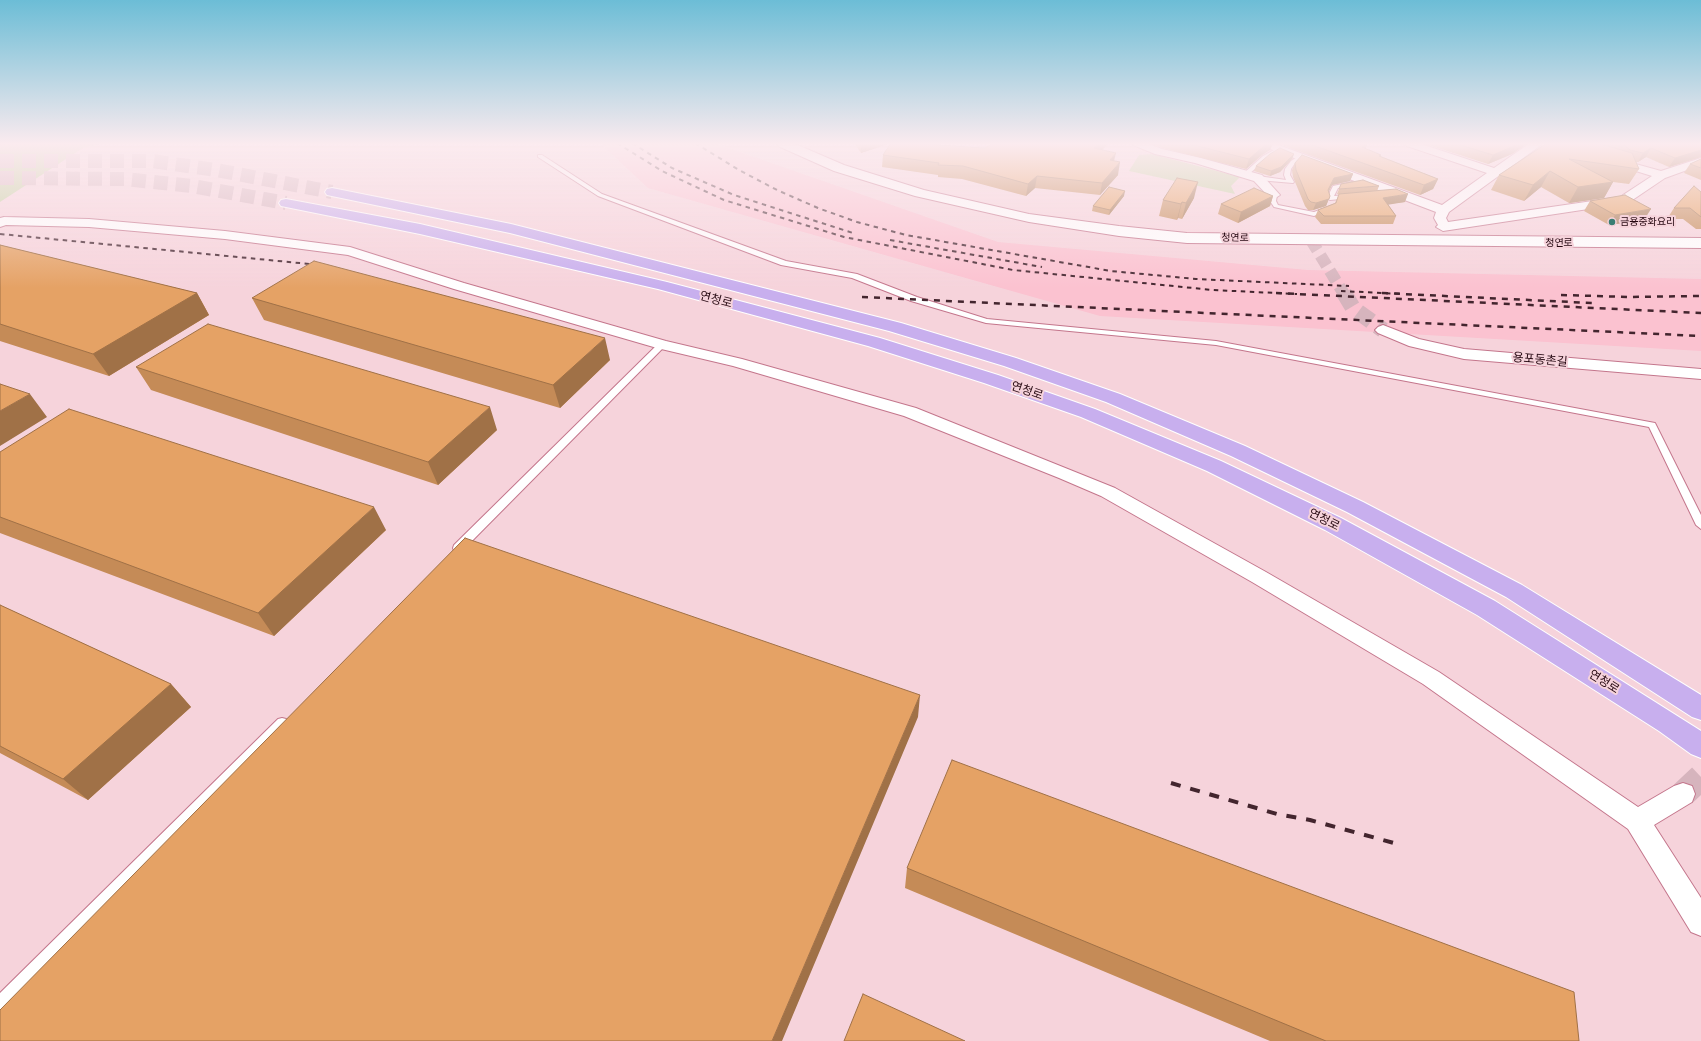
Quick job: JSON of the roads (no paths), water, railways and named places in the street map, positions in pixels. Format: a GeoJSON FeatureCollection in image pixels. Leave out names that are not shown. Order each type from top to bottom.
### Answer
{"type":"FeatureCollection","features":[{"type":"Feature","properties":{"kind":"highway","name":"연청로"},"geometry":{"type":"LineString","coordinates":[[332,192],[426,210],[511,229],[895,327],[1010,362],[1113,398],[1238,451],[1368,514],[1514,591],[1701,709]]}},
{"type":"Feature","properties":{"kind":"highway","name":"연청로"},"geometry":{"type":"LineString","coordinates":[[286,203],[444,234],[661,285],[874,342],[991,379],[1088,413],[1214,466],[1354,536],[1486,608],[1668,723],[1701,746]]}},
{"type":"Feature","properties":{"kind":"main road","name":"청연로"},"geometry":{"type":"LineString","coordinates":[[915,192],[1030,218],[1119,231],[1187,238],[1701,244]]}},
{"type":"Feature","properties":{"kind":"street"},"geometry":{"type":"LineString","coordinates":[[1271,192],[1274,195]]}},
{"type":"Feature","properties":{"kind":"street"},"geometry":{"type":"LineString","coordinates":[[1394,192],[1443,210]]}},
{"type":"Feature","properties":{"kind":"street"},"geometry":{"type":"LineString","coordinates":[[1451,242],[1440,218],[1443,210],[1468,192]]}},
{"type":"Feature","properties":{"kind":"street"},"geometry":{"type":"LineString","coordinates":[[1443,227],[1624,200],[1636,192]]}},
{"type":"Feature","properties":{"kind":"street"},"geometry":{"type":"LineString","coordinates":[[0,223],[4,221],[89,223],[225,235],[350,251],[459,286],[662,346],[736,362],[818,384],[910,412],[1108,492],[1259,577],[1431,678],[1637,821],[1701,922]]}},
{"type":"Feature","properties":{"kind":"street","name":"용포동촌길"},"geometry":{"type":"LineString","coordinates":[[1383,330],[1414,343],[1464,354],[1701,374]]}},
{"type":"Feature","properties":{"kind":"street"},"geometry":{"type":"LineString","coordinates":[[1637,821],[1683,794]]}},
{"type":"Feature","properties":{"kind":"lane"},"geometry":{"type":"LineString","coordinates":[[595,192],[600,195],[784,263],[854,276],[914,300],[986,321],[1216,343],[1652,425],[1701,525]]}},
{"type":"Feature","properties":{"kind":"lane"},"geometry":{"type":"LineString","coordinates":[[1274,195],[1273,201],[1276,206],[1314,214],[1330,208],[1332,203],[1330,198],[1333,192]]}},
{"type":"Feature","properties":{"kind":"lane"},"geometry":{"type":"LineString","coordinates":[[1383,194],[1398,193]]}},
{"type":"Feature","properties":{"kind":"lane"},"geometry":{"type":"LineString","coordinates":[[1330,198],[1360,196]]}},
{"type":"Feature","properties":{"kind":"lane"},"geometry":{"type":"LineString","coordinates":[[453,554],[662,346]]}},
{"type":"Feature","properties":{"kind":"lane"},"geometry":{"type":"LineString","coordinates":[[0,1004],[288,717]]}},
{"type":"Feature","properties":{"kind":"tunnel"},"geometry":{"type":"LineString","coordinates":[[223,192],[286,203]]}},
{"type":"Feature","properties":{"kind":"tunnel"},"geometry":{"type":"LineString","coordinates":[[1311,240],[1344,294]]}},
{"type":"Feature","properties":{"kind":"tunnel"},"geometry":{"type":"LineString","coordinates":[[1344,293],[1353,308],[1383,330]]}},
{"type":"Feature","properties":{"kind":"tunnel"},"geometry":{"type":"LineString","coordinates":[[1683,794],[1701,777]]}},
{"type":"Feature","properties":{"kind":"railway"},"geometry":{"type":"LineString","coordinates":[[706,192],[724,200],[844,237],[1013,270],[1213,290],[1276,293]]}},
{"type":"Feature","properties":{"kind":"railway"},"geometry":{"type":"LineString","coordinates":[[726,192],[853,233]]}},
{"type":"Feature","properties":{"kind":"railway"},"geometry":{"type":"LineString","coordinates":[[781,192],[818,208],[857,222],[906,235],[1111,271],[1196,279],[1349,286]]}},
{"type":"Feature","properties":{"kind":"railway"},"geometry":{"type":"LineString","coordinates":[[0,234],[320,265]]}},
{"type":"Feature","properties":{"kind":"railway"},"geometry":{"type":"LineString","coordinates":[[890,240],[1042,267]]}},
{"type":"Feature","properties":{"kind":"railway"},"geometry":{"type":"LineString","coordinates":[[1341,291],[1403,294]]}},
{"type":"Feature","properties":{"kind":"railway"},"geometry":{"type":"LineString","coordinates":[[1276,293],[1701,313]]}},
{"type":"Feature","properties":{"kind":"railway"},"geometry":{"type":"LineString","coordinates":[[1276,293],[1297,294]]}},
{"type":"Feature","properties":{"kind":"railway"},"geometry":{"type":"LineString","coordinates":[[1382,293],[1403,294]]}},
{"type":"Feature","properties":{"kind":"railway"},"geometry":{"type":"LineString","coordinates":[[1403,294],[1592,303]]}},
{"type":"Feature","properties":{"kind":"railway"},"geometry":{"type":"LineString","coordinates":[[1561,295],[1630,297],[1701,296]]}},
{"type":"Feature","properties":{"kind":"railway"},"geometry":{"type":"LineString","coordinates":[[862,297],[1701,336]]}},
{"type":"Feature","properties":{"kind":"railway"},"geometry":{"type":"LineString","coordinates":[[1171,783],[1277,814],[1310,820],[1394,843]]}},
{"type":"Feature","properties":{"kind":"place","name":"금용중화요리"},"geometry":{"type":"Point","coordinates":[1612,222]}}]}
